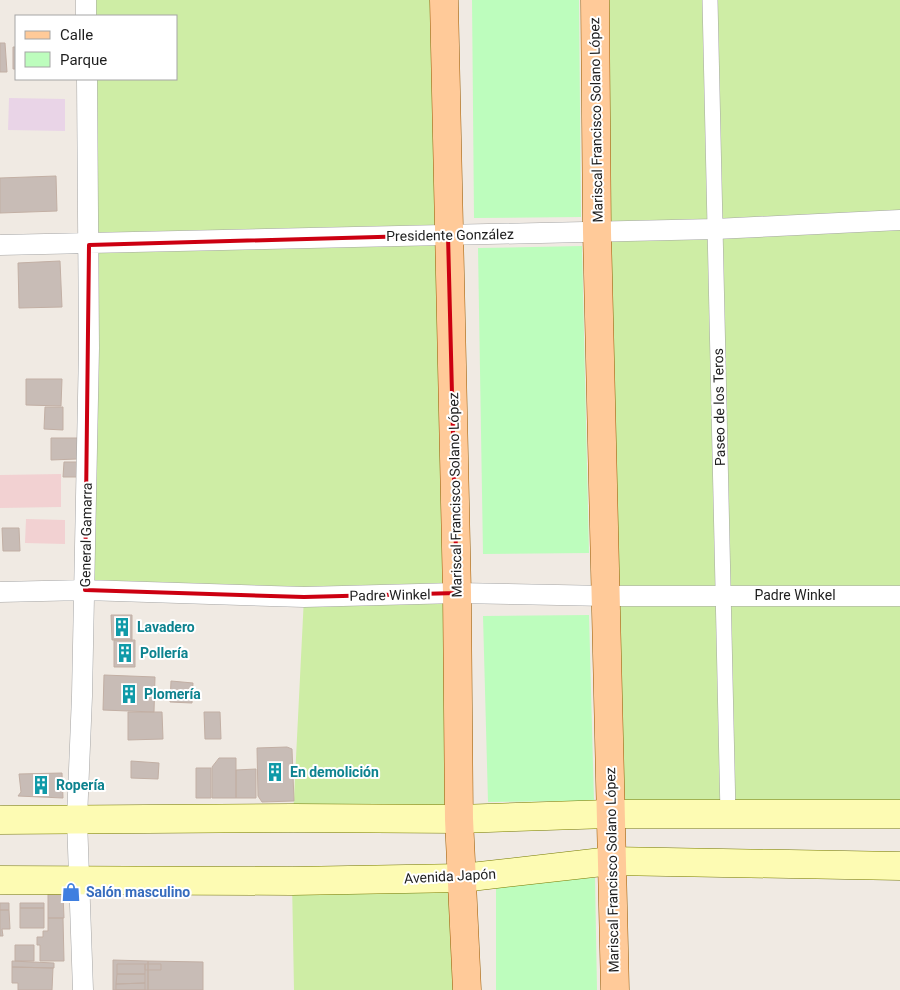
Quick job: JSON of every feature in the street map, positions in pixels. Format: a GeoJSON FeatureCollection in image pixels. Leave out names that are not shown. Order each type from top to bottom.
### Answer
{"type":"FeatureCollection","features":[{"type":"Feature","properties":{"kind":"main road","name":"Mariscal Francisco Solano López"},"geometry":{"type":"LineString","coordinates":[[444,0],[457,593],[459,819],[467,990]]}},
{"type":"Feature","properties":{"kind":"main road","name":"Mariscal Francisco Solano López"},"geometry":{"type":"LineString","coordinates":[[595,0],[597,232],[607,596],[609,814],[615,990]]}},
{"type":"Feature","properties":{"kind":"main road"},"geometry":{"type":"LineString","coordinates":[[0,820],[459,819],[609,814],[900,814]]}},
{"type":"Feature","properties":{"kind":"main road","name":"Avenida Japón"},"geometry":{"type":"LineString","coordinates":[[0,880],[292,881],[462,878],[611,861],[900,866]]}},
{"type":"Feature","properties":{"kind":"street"},"geometry":{"type":"LineString","coordinates":[[86,0],[86,15]]}},
{"type":"Feature","properties":{"kind":"street","name":"Paseo de los Teros"},"geometry":{"type":"LineString","coordinates":[[710,0],[728,814]]}},
{"type":"Feature","properties":{"kind":"street","name":"General Gamarra"},"geometry":{"type":"LineString","coordinates":[[84,990],[81,880],[77,819],[85,590],[89,245],[87,80]]}},
{"type":"Feature","properties":{"kind":"street","name":"Presidente González"},"geometry":{"type":"LineString","coordinates":[[0,245],[89,245],[715,229],[900,220]]}},
{"type":"Feature","properties":{"kind":"street","name":"Padre Winkel"},"geometry":{"type":"LineString","coordinates":[[0,592],[85,590],[304,597],[457,593],[607,596],[900,596]]}},
{"type":"Feature","properties":{"kind":"highlighted area"},"geometry":{"type":"Polygon","coordinates":[[[448,235],[457,593],[304,597],[85,590],[89,245],[448,235]]]}},
{"type":"Feature","properties":{"kind":"shaded area"},"geometry":{"type":"Polygon","coordinates":[[[9,98],[65,99],[65,131],[8,130],[9,98]]]}},
{"type":"Feature","properties":{"kind":"shaded area"},"geometry":{"type":"Polygon","coordinates":[[[61,474],[61,507],[0,508],[0,475],[61,474]]]}},
{"type":"Feature","properties":{"kind":"shaded area"},"geometry":{"type":"Polygon","coordinates":[[[26,519],[65,520],[65,544],[25,543],[26,519]]]}},
{"type":"Feature","properties":{"kind":"green space"},"geometry":{"type":"Polygon","coordinates":[[[86,0],[444,0],[459,819],[293,818],[304,597],[85,590],[87,80],[178,80],[178,15],[86,15],[86,0]]]}},
{"type":"Feature","properties":{"kind":"green space"},"geometry":{"type":"Polygon","coordinates":[[[472,0],[579,0],[581,217],[474,218],[472,0]]]}},
{"type":"Feature","properties":{"kind":"green space"},"geometry":{"type":"Polygon","coordinates":[[[595,0],[900,0],[900,814],[609,814],[595,0]]]}},
{"type":"Feature","properties":{"kind":"green space"},"geometry":{"type":"Polygon","coordinates":[[[582,246],[589,553],[483,554],[478,248],[582,246]]]}},
{"type":"Feature","properties":{"kind":"green space"},"geometry":{"type":"Polygon","coordinates":[[[589,615],[594,801],[488,802],[483,616],[589,615]]]}},
{"type":"Feature","properties":{"kind":"green space"},"geometry":{"type":"Polygon","coordinates":[[[462,878],[467,990],[294,990],[292,881],[462,878]]]}},
{"type":"Feature","properties":{"kind":"green space"},"geometry":{"type":"Polygon","coordinates":[[[595,878],[597,990],[496,990],[496,880],[595,878]]]}},
{"type":"Feature","properties":{"kind":"building"},"geometry":{"type":"Polygon","coordinates":[[[0,43],[5,43],[7,72],[0,72],[0,43]]]}},
{"type":"Feature","properties":{"kind":"building"},"geometry":{"type":"Polygon","coordinates":[[[13,47],[15,47],[15,69],[13,69],[13,47]]]}},
{"type":"Feature","properties":{"kind":"building"},"geometry":{"type":"Polygon","coordinates":[[[56,176],[57,211],[0,213],[0,178],[56,176]]]}},
{"type":"Feature","properties":{"kind":"building"},"geometry":{"type":"Polygon","coordinates":[[[60,261],[62,307],[19,308],[18,263],[60,261]]]}},
{"type":"Feature","properties":{"kind":"building"},"geometry":{"type":"Polygon","coordinates":[[[26,379],[62,379],[61,406],[26,405],[26,379]]]}},
{"type":"Feature","properties":{"kind":"building"},"geometry":{"type":"Polygon","coordinates":[[[45,407],[63,407],[63,430],[44,429],[45,407]]]}},
{"type":"Feature","properties":{"kind":"building"},"geometry":{"type":"Polygon","coordinates":[[[51,438],[78,438],[77,459],[51,460],[51,438]]]}},
{"type":"Feature","properties":{"kind":"building"},"geometry":{"type":"Polygon","coordinates":[[[64,462],[77,462],[78,477],[63,477],[64,462]]]}},
{"type":"Feature","properties":{"kind":"building"},"geometry":{"type":"Polygon","coordinates":[[[2,528],[19,528],[20,551],[3,551],[2,528]]]}},
{"type":"Feature","properties":{"kind":"building","name":"Lavadero"},"geometry":{"type":"Polygon","coordinates":[[[111,615],[132,615],[132,640],[112,640],[111,615]]]}},
{"type":"Feature","properties":{"kind":"building","name":"Pollería"},"geometry":{"type":"Polygon","coordinates":[[[114,640],[135,640],[135,667],[114,667],[114,640]]]}},
{"type":"Feature","properties":{"kind":"building","name":"Plomería"},"geometry":{"type":"Polygon","coordinates":[[[104,675],[155,677],[154,712],[103,710],[104,675]]]}},
{"type":"Feature","properties":{"kind":"building"},"geometry":{"type":"Polygon","coordinates":[[[171,681],[193,683],[192,703],[170,702],[171,681]]]}},
{"type":"Feature","properties":{"kind":"building"},"geometry":{"type":"Polygon","coordinates":[[[128,712],[162,712],[163,739],[128,740],[128,712]]]}},
{"type":"Feature","properties":{"kind":"building"},"geometry":{"type":"Polygon","coordinates":[[[204,712],[220,712],[221,739],[205,739],[204,712]]]}},
{"type":"Feature","properties":{"kind":"building","name":"En demolición"},"geometry":{"type":"Polygon","coordinates":[[[287,747],[292,749],[294,801],[262,802],[258,796],[257,748],[287,747]]]}},
{"type":"Feature","properties":{"kind":"building"},"geometry":{"type":"Polygon","coordinates":[[[219,758],[236,758],[236,798],[212,798],[212,767],[219,758]]]}},
{"type":"Feature","properties":{"kind":"building"},"geometry":{"type":"Polygon","coordinates":[[[131,761],[159,763],[158,779],[131,778],[131,761]]]}},
{"type":"Feature","properties":{"kind":"building"},"geometry":{"type":"Polygon","coordinates":[[[196,768],[211,768],[211,798],[196,798],[196,768]]]}},
{"type":"Feature","properties":{"kind":"building"},"geometry":{"type":"Polygon","coordinates":[[[256,769],[256,798],[236,798],[236,770],[256,769]]]}},
{"type":"Feature","properties":{"kind":"building","name":"Ropería"},"geometry":{"type":"Polygon","coordinates":[[[62,773],[63,798],[18,796],[21,792],[19,774],[62,773]]]}},
{"type":"Feature","properties":{"kind":"building"},"geometry":{"type":"Polygon","coordinates":[[[48,894],[63,894],[64,918],[48,918],[48,894]]]}},
{"type":"Feature","properties":{"kind":"building"},"geometry":{"type":"Polygon","coordinates":[[[0,903],[9,903],[9,910],[0,910],[0,903]]]}},
{"type":"Feature","properties":{"kind":"building"},"geometry":{"type":"Polygon","coordinates":[[[20,903],[44,903],[44,908],[20,908],[20,903]]]}},
{"type":"Feature","properties":{"kind":"building"},"geometry":{"type":"Polygon","coordinates":[[[20,908],[44,908],[44,928],[20,928],[20,908]]]}},
{"type":"Feature","properties":{"kind":"building"},"geometry":{"type":"Polygon","coordinates":[[[0,910],[9,910],[10,929],[2,929],[3,936],[0,936],[0,910]]]}},
{"type":"Feature","properties":{"kind":"building"},"geometry":{"type":"Polygon","coordinates":[[[48,918],[63,918],[64,961],[40,961],[40,945],[37,945],[37,937],[43,937],[43,931],[48,931],[48,918]]]}},
{"type":"Feature","properties":{"kind":"building"},"geometry":{"type":"Polygon","coordinates":[[[15,945],[34,945],[34,961],[15,961],[15,945]]]}},
{"type":"Feature","properties":{"kind":"building"},"geometry":{"type":"Polygon","coordinates":[[[113,960],[148,961],[148,990],[113,990],[113,960]]]}},
{"type":"Feature","properties":{"kind":"building"},"geometry":{"type":"Polygon","coordinates":[[[12,961],[54,963],[54,968],[12,967],[12,961]]]}},
{"type":"Feature","properties":{"kind":"building"},"geometry":{"type":"Polygon","coordinates":[[[148,961],[203,962],[203,990],[148,990],[148,961]]]}},
{"type":"Feature","properties":{"kind":"building"},"geometry":{"type":"Polygon","coordinates":[[[117,964],[145,964],[145,974],[117,974],[117,964]]]}},
{"type":"Feature","properties":{"kind":"building"},"geometry":{"type":"Polygon","coordinates":[[[145,964],[161,964],[161,970],[145,970],[145,964]]]}},
{"type":"Feature","properties":{"kind":"building"},"geometry":{"type":"Polygon","coordinates":[[[12,967],[53,968],[52,990],[18,990],[18,983],[12,983],[12,967]]]}},
{"type":"Feature","properties":{"kind":"building"},"geometry":{"type":"Polygon","coordinates":[[[117,974],[145,974],[145,983],[116,984],[117,974]]]}},
{"type":"Feature","properties":{"kind":"building"},"geometry":{"type":"Polygon","coordinates":[[[145,983],[145,990],[116,990],[116,984],[145,983]]]}},
{"type":"Feature","properties":{"kind":"place","name":"Lavadero"},"geometry":{"type":"Point","coordinates":[122,627]}},
{"type":"Feature","properties":{"kind":"place","name":"Pollería"},"geometry":{"type":"Point","coordinates":[125,653]}},
{"type":"Feature","properties":{"kind":"place","name":"Plomería"},"geometry":{"type":"Point","coordinates":[129,694]}},
{"type":"Feature","properties":{"kind":"place","name":"En demolición"},"geometry":{"type":"Point","coordinates":[275,772]}},
{"type":"Feature","properties":{"kind":"place","name":"Ropería"},"geometry":{"type":"Point","coordinates":[41,785]}},
{"type":"Feature","properties":{"kind":"place","name":"Salón masculino"},"geometry":{"type":"Point","coordinates":[71,892]}}]}
